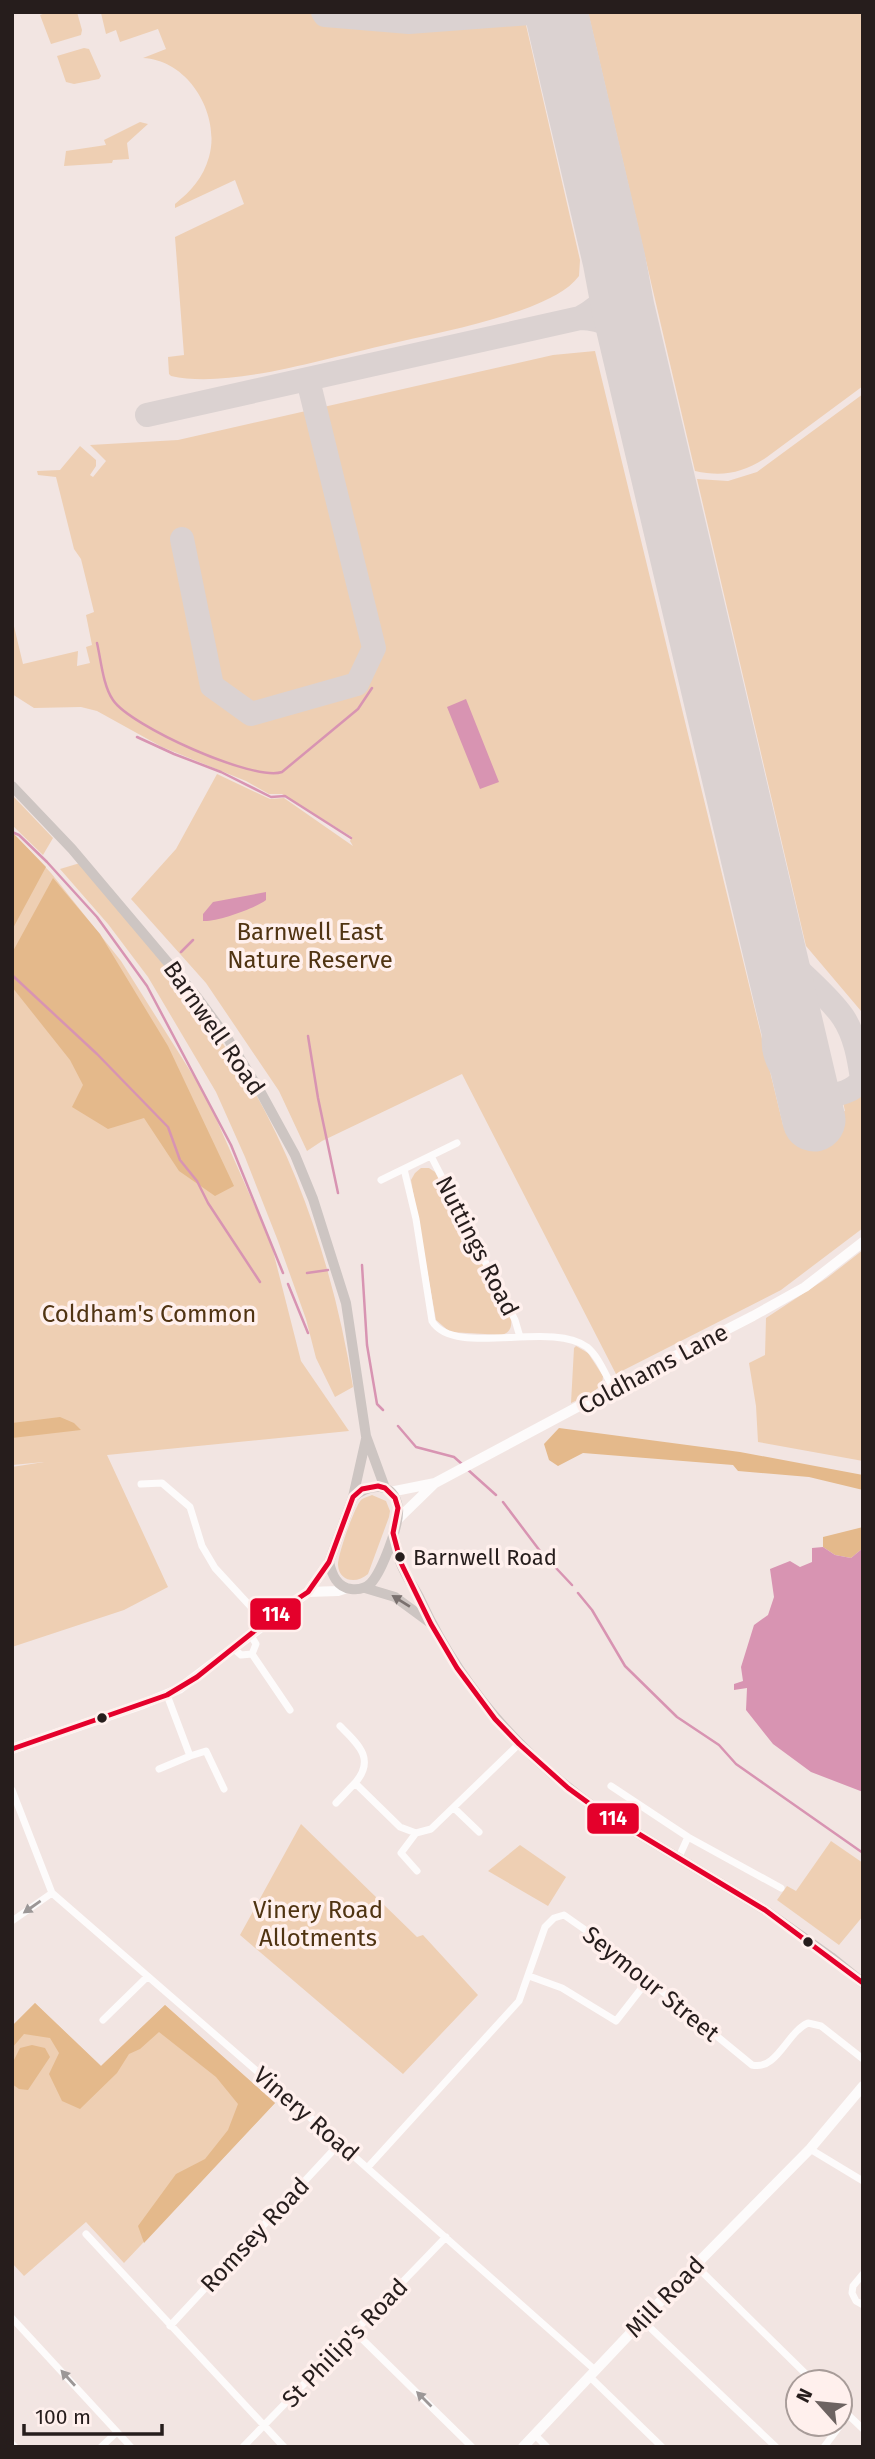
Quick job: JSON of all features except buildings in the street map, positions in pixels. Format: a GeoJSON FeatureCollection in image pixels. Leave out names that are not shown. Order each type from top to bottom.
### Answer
{"type":"FeatureCollection","features":[{"type":"Feature","properties":{"kind":"main road","name":"Barnwell Road"},"geometry":{"type":"LineString","coordinates":[[12,786],[105,886],[197,997],[228,1039],[295,1155],[313,1199],[346,1303],[366,1436],[387,1490],[395,1498],[397,1520]]}},
{"type":"Feature","properties":{"kind":"main road","name":"Barnwell Road"},"geometry":{"type":"LineString","coordinates":[[329,1562],[353,1497],[366,1436]]}},
{"type":"Feature","properties":{"kind":"main road"},"geometry":{"type":"LineString","coordinates":[[353,1497],[370,1486],[387,1490]]}},
{"type":"Feature","properties":{"kind":"main road"},"geometry":{"type":"LineString","coordinates":[[365,1588],[378,1574],[397,1520]]}},
{"type":"Feature","properties":{"kind":"main road"},"geometry":{"type":"LineString","coordinates":[[393,1533],[401,1563],[431,1624],[471,1689],[519,1744],[579,1796],[621,1825],[765,1910],[821,1949],[863,1983]]}},
{"type":"Feature","properties":{"kind":"main road"},"geometry":{"type":"LineString","coordinates":[[329,1562],[337,1582],[347,1588],[365,1588],[396,1597],[431,1624]]}},
{"type":"Feature","properties":{"kind":"street"},"geometry":{"type":"LineString","coordinates":[[380,1180],[457,1143]]}},
{"type":"Feature","properties":{"kind":"street","name":"Nuttings Road"},"geometry":{"type":"LineString","coordinates":[[432,1156],[515,1320],[520,1337]]}},
{"type":"Feature","properties":{"kind":"street","name":"Nuttings Road"},"geometry":{"type":"LineString","coordinates":[[404,1169],[435,1326],[453,1336],[555,1338],[580,1343],[594,1355],[613,1388]]}},
{"type":"Feature","properties":{"kind":"street","name":"Coldhams Lane"},"geometry":{"type":"LineString","coordinates":[[397,1520],[435,1483],[721,1334],[790,1295],[863,1242]]}},
{"type":"Feature","properties":{"kind":"street"},"geometry":{"type":"LineString","coordinates":[[141,1484],[162,1483],[190,1507],[202,1546],[215,1568],[265,1622]]}},
{"type":"Feature","properties":{"kind":"street","name":"Coldhams Lane"},"geometry":{"type":"LineString","coordinates":[[387,1490],[435,1483]]}},
{"type":"Feature","properties":{"kind":"street"},"geometry":{"type":"LineString","coordinates":[[12,1749],[167,1695],[197,1677],[265,1622],[308,1592],[329,1562]]}},
{"type":"Feature","properties":{"kind":"street"},"geometry":{"type":"LineString","coordinates":[[308,1592],[347,1588]]}},
{"type":"Feature","properties":{"kind":"street"},"geometry":{"type":"LineString","coordinates":[[250,1634],[256,1644],[252,1654]]}},
{"type":"Feature","properties":{"kind":"street"},"geometry":{"type":"LineString","coordinates":[[233,1648],[241,1656],[252,1654]]}},
{"type":"Feature","properties":{"kind":"street"},"geometry":{"type":"LineString","coordinates":[[252,1654],[290,1710]]}},
{"type":"Feature","properties":{"kind":"street"},"geometry":{"type":"LineString","coordinates":[[167,1695],[190,1756]]}},
{"type":"Feature","properties":{"kind":"street"},"geometry":{"type":"LineString","coordinates":[[336,1803],[364,1771],[363,1752],[340,1726]]}},
{"type":"Feature","properties":{"kind":"street"},"geometry":{"type":"LineString","coordinates":[[355,1783],[400,1827],[416,1833],[431,1829],[519,1744]]}},
{"type":"Feature","properties":{"kind":"street"},"geometry":{"type":"LineString","coordinates":[[159,1769],[206,1751],[224,1790]]}},
{"type":"Feature","properties":{"kind":"street"},"geometry":{"type":"LineString","coordinates":[[611,1786],[688,1837],[781,1888]]}},
{"type":"Feature","properties":{"kind":"street"},"geometry":{"type":"LineString","coordinates":[[12,1790],[52,1893],[12,1921]]}},
{"type":"Feature","properties":{"kind":"street"},"geometry":{"type":"LineString","coordinates":[[454,1808],[479,1832]]}},
{"type":"Feature","properties":{"kind":"street"},"geometry":{"type":"LineString","coordinates":[[416,1833],[401,1853],[417,1871]]}},
{"type":"Feature","properties":{"kind":"street"},"geometry":{"type":"LineString","coordinates":[[678,1858],[688,1837]]}},
{"type":"Feature","properties":{"kind":"street","name":"Vinery Road"},"geometry":{"type":"LineString","coordinates":[[52,1893],[446,2237],[592,2373],[662,2447]]}},
{"type":"Feature","properties":{"kind":"street","name":"Seymour Street"},"geometry":{"type":"LineString","coordinates":[[368,2168],[514,2007],[522,1995],[545,1927],[554,1918],[564,1915],[601,1941],[752,2065],[758,2066],[771,2061],[795,2031],[808,2023],[821,2026],[863,2059]]}},
{"type":"Feature","properties":{"kind":"street"},"geometry":{"type":"LineString","coordinates":[[529,1976],[562,1989],[616,2021],[648,1980]]}},
{"type":"Feature","properties":{"kind":"street"},"geometry":{"type":"LineString","coordinates":[[103,2020],[147,1977]]}},
{"type":"Feature","properties":{"kind":"street","name":"Mill Road"},"geometry":{"type":"LineString","coordinates":[[523,2447],[533,2433],[810,2148],[863,2086]]}},
{"type":"Feature","properties":{"kind":"street","name":"Romsey Road"},"geometry":{"type":"LineString","coordinates":[[170,2326],[340,2143]]}},
{"type":"Feature","properties":{"kind":"street"},"geometry":{"type":"LineString","coordinates":[[810,2148],[863,2181]]}},
{"type":"Feature","properties":{"kind":"street"},"geometry":{"type":"LineString","coordinates":[[86,2234],[284,2447]]}},
{"type":"Feature","properties":{"kind":"street","name":"St Philip's Road"},"geometry":{"type":"LineString","coordinates":[[244,2445],[265,2427],[446,2237]]}},
{"type":"Feature","properties":{"kind":"street"},"geometry":{"type":"LineString","coordinates":[[695,2266],[800,2368]]}},
{"type":"Feature","properties":{"kind":"street"},"geometry":{"type":"LineString","coordinates":[[863,2274],[852,2290],[853,2298],[863,2305]]}},
{"type":"Feature","properties":{"kind":"street"},"geometry":{"type":"LineString","coordinates":[[12,2318],[131,2447]]}},
{"type":"Feature","properties":{"kind":"street"},"geometry":{"type":"LineString","coordinates":[[642,2320],[776,2447]]}},
{"type":"Feature","properties":{"kind":"street"},"geometry":{"type":"LineString","coordinates":[[355,2332],[472,2447]]}},
{"type":"Feature","properties":{"kind":"street"},"geometry":{"type":"LineString","coordinates":[[101,2447],[117,2432]]}},
{"type":"Feature","properties":{"kind":"street"},"geometry":{"type":"LineString","coordinates":[[533,2433],[547,2447]]}},
{"type":"Feature","properties":{"kind":"green space"},"geometry":{"type":"Polygon","coordinates":[[[48,12],[77,12],[81,35],[51,44],[40,15],[48,12]]]}},
{"type":"Feature","properties":{"kind":"green space"},"geometry":{"type":"Polygon","coordinates":[[[523,12],[580,260],[579,276],[563,291],[537,304],[456,329],[247,376],[194,379],[171,376],[168,357],[184,355],[175,237],[244,204],[235,180],[175,208],[175,204],[200,178],[209,157],[210,124],[206,108],[198,92],[174,68],[160,61],[143,58],[166,49],[158,29],[120,42],[116,30],[106,34],[101,13],[523,12]]]}},
{"type":"Feature","properties":{"kind":"green space"},"geometry":{"type":"Polygon","coordinates":[[[588,12],[863,12],[863,386],[750,467],[715,474],[695,471],[588,12]]]}},
{"type":"Feature","properties":{"kind":"green space"},"geometry":{"type":"Polygon","coordinates":[[[89,49],[101,76],[99,79],[74,84],[66,82],[57,56],[89,49]]]}},
{"type":"Feature","properties":{"kind":"green space"},"geometry":{"type":"Polygon","coordinates":[[[140,122],[148,124],[127,143],[129,159],[113,160],[112,163],[64,166],[66,151],[106,145],[104,140],[140,122]]]}},
{"type":"Feature","properties":{"kind":"green space","name":"Barnwell East Nature Reserve"},"geometry":{"type":"Polygon","coordinates":[[[595,351],[783,1125],[845,1111],[843,1102],[863,1088],[863,1228],[781,1290],[616,1374],[462,1074],[322,1141],[307,1151],[279,1091],[206,983],[131,899],[176,849],[217,774],[270,799],[284,798],[353,846],[350,841],[352,837],[282,794],[269,794],[246,781],[162,747],[97,711],[81,707],[34,708],[12,694],[12,618],[23,664],[78,651],[77,666],[90,663],[86,647],[92,645],[86,615],[94,612],[81,559],[74,549],[56,477],[38,475],[37,471],[60,470],[80,446],[96,460],[96,466],[90,475],[93,477],[106,461],[90,445],[178,440],[553,355],[595,351]]]}},
{"type":"Feature","properties":{"kind":"green space"},"geometry":{"type":"Polygon","coordinates":[[[863,394],[863,1018],[861,1011],[806,946],[697,479],[728,481],[757,472],[863,394]]]}},
{"type":"Feature","properties":{"kind":"green space"},"geometry":{"type":"Polygon","coordinates":[[[12,795],[53,838],[43,855],[12,825],[12,795]]]}},
{"type":"Feature","properties":{"kind":"green space","name":"Coldham's Common"},"geometry":{"type":"Polygon","coordinates":[[[12,832],[51,873],[121,961],[206,1096],[271,1243],[301,1361],[349,1431],[107,1455],[168,1587],[124,1610],[12,1647],[12,1467],[44,1462],[12,1465],[12,832]]]}},
{"type":"Feature","properties":{"kind":"green space"},"geometry":{"type":"Polygon","coordinates":[[[80,863],[203,1015],[246,1076],[286,1154],[327,1268],[346,1347],[353,1387],[335,1397],[316,1358],[306,1319],[278,1241],[216,1092],[148,977],[108,924],[60,869],[80,863]]]}},
{"type":"Feature","properties":{"kind":"green space"},"geometry":{"type":"Polygon","coordinates":[[[421,1168],[429,1168],[435,1172],[511,1319],[510,1329],[505,1334],[450,1332],[436,1320],[411,1180],[421,1168]]]}},
{"type":"Feature","properties":{"kind":"green space"},"geometry":{"type":"Polygon","coordinates":[[[863,1250],[863,1461],[758,1442],[749,1363],[765,1355],[766,1318],[827,1278],[863,1250]]]}},
{"type":"Feature","properties":{"kind":"green space"},"geometry":{"type":"Polygon","coordinates":[[[576,1346],[588,1353],[603,1376],[602,1385],[571,1403],[574,1348],[576,1346]]]}},
{"type":"Feature","properties":{"kind":"green space"},"geometry":{"type":"Polygon","coordinates":[[[372,1495],[386,1501],[389,1517],[368,1574],[349,1580],[339,1571],[341,1551],[358,1505],[362,1499],[372,1495]]]}},
{"type":"Feature","properties":{"kind":"green space","name":"Vinery Road Allotments"},"geometry":{"type":"Polygon","coordinates":[[[301,1824],[417,1937],[423,1935],[478,1995],[403,2074],[240,1935],[301,1824]]]}},
{"type":"Feature","properties":{"kind":"green space"},"geometry":{"type":"Polygon","coordinates":[[[831,1841],[863,1863],[863,1916],[839,1945],[777,1900],[787,1886],[796,1891],[831,1841]]]}},
{"type":"Feature","properties":{"kind":"green space"},"geometry":{"type":"Polygon","coordinates":[[[520,1845],[566,1877],[548,1906],[488,1871],[520,1845]]]}},
{"type":"Feature","properties":{"kind":"green space"},"geometry":{"type":"Polygon","coordinates":[[[35,2003],[101,2066],[165,2005],[275,2103],[124,2263],[86,2222],[24,2276],[12,2263],[12,2026],[35,2003]]]}},
{"type":"Feature","properties":{"kind":"shaded area"},"geometry":{"type":"Polygon","coordinates":[[[466,699],[499,782],[480,789],[447,707],[466,699]]]}},
{"type":"Feature","properties":{"kind":"shaded area"},"geometry":{"type":"Polygon","coordinates":[[[12,832],[46,867],[12,930],[12,832]]]}},
{"type":"Feature","properties":{"kind":"shaded area"},"geometry":{"type":"Polygon","coordinates":[[[53,878],[100,934],[168,1046],[234,1186],[215,1196],[179,1171],[144,1118],[108,1129],[72,1107],[83,1085],[70,1060],[12,987],[12,953],[53,878]]]}},
{"type":"Feature","properties":{"kind":"shaded area"},"geometry":{"type":"Polygon","coordinates":[[[266,892],[266,900],[253,907],[226,917],[203,921],[203,914],[213,902],[266,892]]]}},
{"type":"Feature","properties":{"kind":"shaded area"},"geometry":{"type":"Polygon","coordinates":[[[60,1417],[74,1423],[81,1430],[12,1438],[12,1423],[60,1417]]]}},
{"type":"Feature","properties":{"kind":"shaded area"},"geometry":{"type":"Polygon","coordinates":[[[559,1428],[740,1452],[863,1475],[863,1490],[809,1477],[738,1471],[733,1465],[583,1453],[558,1466],[549,1460],[544,1444],[559,1428]]]}},
{"type":"Feature","properties":{"kind":"shaded area"},"geometry":{"type":"Polygon","coordinates":[[[863,1527],[863,1548],[851,1558],[835,1555],[823,1547],[823,1537],[863,1527]]]}},
{"type":"Feature","properties":{"kind":"shaded area"},"geometry":{"type":"Polygon","coordinates":[[[823,1547],[835,1555],[851,1558],[863,1548],[863,1792],[811,1772],[773,1744],[746,1710],[747,1688],[734,1690],[734,1684],[743,1681],[741,1667],[754,1625],[768,1615],[774,1597],[770,1569],[790,1561],[800,1567],[812,1562],[812,1548],[823,1547]]]}},
{"type":"Feature","properties":{"kind":"shaded area"},"geometry":{"type":"Polygon","coordinates":[[[35,2003],[101,2066],[165,2005],[275,2103],[144,2243],[138,2226],[176,2174],[205,2159],[228,2130],[238,2104],[216,2077],[159,2032],[140,2049],[129,2054],[117,2073],[80,2109],[62,2101],[49,2074],[59,2053],[50,2038],[24,2034],[12,2048],[12,2026],[35,2003]]]}},
{"type":"Feature","properties":{"kind":"shaded area"},"geometry":{"type":"Polygon","coordinates":[[[32,2045],[45,2048],[50,2057],[28,2090],[19,2089],[12,2084],[12,2064],[20,2048],[32,2045]]]}},
{"type":"Feature","properties":{"kind":"waterway"},"geometry":{"type":"LineString","coordinates":[[97,643],[107,688],[113,700],[124,711],[193,750],[246,769],[267,773],[282,772],[358,709],[372,688]]}},
{"type":"Feature","properties":{"kind":"waterway"},"geometry":{"type":"LineString","coordinates":[[137,737],[221,772],[271,797],[285,796],[351,838]]}},
{"type":"Feature","properties":{"kind":"waterway"},"geometry":{"type":"LineString","coordinates":[[12,832],[19,835],[47,862],[97,917],[147,986],[231,1145],[283,1273]]}},
{"type":"Feature","properties":{"kind":"waterway"},"geometry":{"type":"LineString","coordinates":[[181,952],[193,940]]}},
{"type":"Feature","properties":{"kind":"waterway"},"geometry":{"type":"LineString","coordinates":[[12,975],[97,1054],[168,1127],[180,1160],[197,1181],[208,1203],[260,1282]]}},
{"type":"Feature","properties":{"kind":"waterway"},"geometry":{"type":"LineString","coordinates":[[308,1036],[338,1193]]}},
{"type":"Feature","properties":{"kind":"waterway"},"geometry":{"type":"LineString","coordinates":[[362,1265],[367,1345],[377,1404],[383,1410]]}},
{"type":"Feature","properties":{"kind":"waterway"},"geometry":{"type":"LineString","coordinates":[[307,1273],[328,1270]]}},
{"type":"Feature","properties":{"kind":"waterway"},"geometry":{"type":"LineString","coordinates":[[288,1284],[308,1333]]}},
{"type":"Feature","properties":{"kind":"waterway"},"geometry":{"type":"LineString","coordinates":[[398,1426],[416,1447],[454,1457],[462,1464]]}},
{"type":"Feature","properties":{"kind":"waterway"},"geometry":{"type":"LineString","coordinates":[[467,1469],[496,1495]]}},
{"type":"Feature","properties":{"kind":"waterway"},"geometry":{"type":"LineString","coordinates":[[503,1502],[540,1551],[572,1585]]}},
{"type":"Feature","properties":{"kind":"waterway"},"geometry":{"type":"LineString","coordinates":[[578,1593],[592,1610],[625,1666],[677,1717],[719,1745],[736,1764],[863,1853]]}},
{"type":"Feature","properties":{"kind":"taxiway"},"geometry":{"type":"LineString","coordinates":[[323,12],[325,15],[409,22],[544,12]]}},
{"type":"Feature","properties":{"kind":"taxiway"},"geometry":{"type":"LineString","coordinates":[[580,318],[597,307],[607,295],[614,260]]}},
{"type":"Feature","properties":{"kind":"taxiway"},"geometry":{"type":"LineString","coordinates":[[147,415],[580,318],[610,325],[622,334],[632,347]]}},
{"type":"Feature","properties":{"kind":"taxiway"},"geometry":{"type":"LineString","coordinates":[[182,539],[212,686],[251,714],[357,684],[374,648],[308,380]]}},
{"type":"Feature","properties":{"kind":"taxiway"},"geometry":{"type":"LineString","coordinates":[[771,935],[787,958],[835,1006],[851,1031],[862,1079],[855,1087],[834,1095],[813,1093],[794,1083],[780,1066],[774,1035],[782,1006],[782,982]]}},
{"type":"Feature","properties":{"kind":"runway"},"geometry":{"type":"LineString","coordinates":[[556,12],[814,1120]]}},
{"type":"Feature","properties":{"kind":"transit line","name":"114"},"geometry":{"type":"LineString","coordinates":[[12,1749],[167,1695],[197,1677],[282,1609],[308,1592],[329,1562],[353,1497],[362,1489],[378,1486],[385,1488],[395,1498],[398,1508],[393,1533],[401,1563],[431,1624],[457,1668],[495,1719],[519,1744],[568,1788],[594,1807],[765,1910],[863,1983]]}},
{"type":"Feature","properties":{"kind":"place","name":"Barnwell Road"},"geometry":{"type":"Point","coordinates":[400,1557]}}]}
